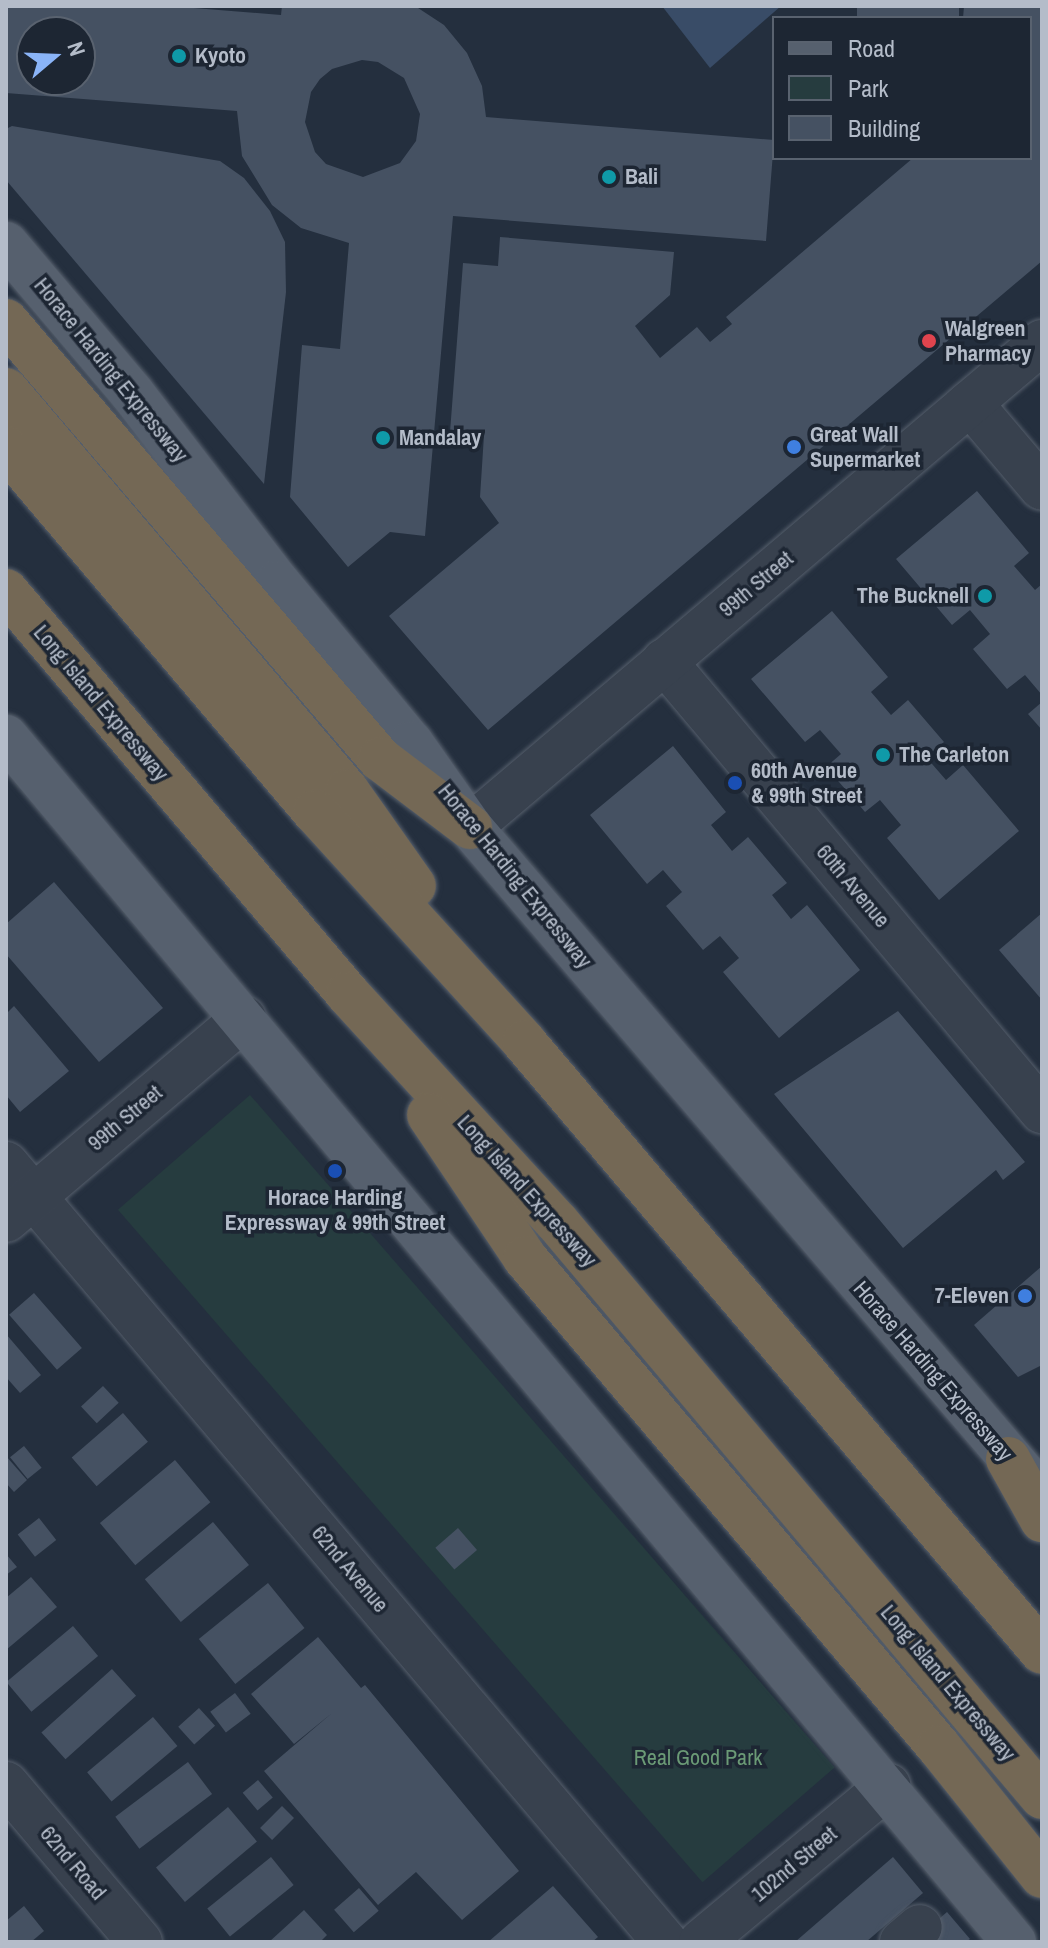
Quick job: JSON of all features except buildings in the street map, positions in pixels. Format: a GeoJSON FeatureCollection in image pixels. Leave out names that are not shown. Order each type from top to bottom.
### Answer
{"type":"FeatureCollection","features":[{"type":"Feature","properties":{"kind":"highway"},"geometry":{"type":"LineString","coordinates":[[6,321],[380,759],[470,827]]}},
{"type":"Feature","properties":{"kind":"highway"},"geometry":{"type":"LineString","coordinates":[[6,390],[347,791],[524,1042]]}},
{"type":"Feature","properties":{"kind":"highway"},"geometry":{"type":"LineString","coordinates":[[6,448],[315,812],[524,1042],[1042,1652]]}},
{"type":"Feature","properties":{"kind":"highway","name":"Long Island Expressway"},"geometry":{"type":"LineString","coordinates":[[6,591],[348,994],[557,1222],[1042,1797]]}},
{"type":"Feature","properties":{"kind":"highway"},"geometry":{"type":"LineString","coordinates":[[348,994],[525,1258],[939,1747],[1042,1876]]}},
{"type":"Feature","properties":{"kind":"highway"},"geometry":{"type":"LineString","coordinates":[[1008,1459],[1042,1520]]}},
{"type":"Feature","properties":{"kind":"main road","name":"Horace Harding Expressway"},"geometry":{"type":"LineString","coordinates":[[6,244],[132,393],[278,583],[411,743],[470,827],[1008,1459],[1042,1494]]}},
{"type":"Feature","properties":{"kind":"main road"},"geometry":{"type":"LineString","coordinates":[[6,737],[888,1786],[1014,1942]]}},
{"type":"Feature","properties":{"kind":"street","name":"99th Street"},"geometry":{"type":"LineString","coordinates":[[470,827],[1042,342]]}},
{"type":"Feature","properties":{"kind":"street"},"geometry":{"type":"LineString","coordinates":[[970,403],[1042,488]]}},
{"type":"Feature","properties":{"kind":"street","name":"60th Avenue"},"geometry":{"type":"LineString","coordinates":[[664,661],[1042,1111]]}},
{"type":"Feature","properties":{"kind":"street","name":"99th Street"},"geometry":{"type":"LineString","coordinates":[[15,1193],[244,1018]]}},
{"type":"Feature","properties":{"kind":"street","name":"62nd Avenue"},"geometry":{"type":"LineString","coordinates":[[15,1193],[665,1942]]}},
{"type":"Feature","properties":{"kind":"street","name":"62nd Road"},"geometry":{"type":"LineString","coordinates":[[6,1784],[140,1942]]}},
{"type":"Feature","properties":{"kind":"street","name":"102nd Street"},"geometry":{"type":"LineString","coordinates":[[701,1942],[888,1786]]}},
{"type":"Feature","properties":{"kind":"green space","name":"Real Good Park"},"geometry":{"type":"Polygon","coordinates":[[[250,1095],[835,1767],[702,1882],[118,1210],[250,1095]]]}},
{"type":"Feature","properties":{"kind":"water"},"geometry":{"type":"Polygon","coordinates":[[[662,6],[781,6],[710,68],[662,6]]]}},
{"type":"Feature","properties":{"kind":"place","name":"Kyoto"},"geometry":{"type":"Point","coordinates":[179,56]}},
{"type":"Feature","properties":{"kind":"place","name":"Bali"},"geometry":{"type":"Point","coordinates":[609,177]}},
{"type":"Feature","properties":{"kind":"place","name":"Walgreen Pharmacy"},"geometry":{"type":"Point","coordinates":[929,341]}},
{"type":"Feature","properties":{"kind":"place","name":"Mandalay"},"geometry":{"type":"Point","coordinates":[383,438]}},
{"type":"Feature","properties":{"kind":"place","name":"Great Wall Supermarket"},"geometry":{"type":"Point","coordinates":[794,447]}},
{"type":"Feature","properties":{"kind":"place","name":"The Bucknell"},"geometry":{"type":"Point","coordinates":[985,596]}},
{"type":"Feature","properties":{"kind":"place","name":"The Carleton"},"geometry":{"type":"Point","coordinates":[883,755]}},
{"type":"Feature","properties":{"kind":"place","name":"60th Avenue & 99th Street"},"geometry":{"type":"Point","coordinates":[735,783]}},
{"type":"Feature","properties":{"kind":"place","name":"Horace Harding Expressway & 99th Street"},"geometry":{"type":"Point","coordinates":[335,1171]}},
{"type":"Feature","properties":{"kind":"place","name":"7-Eleven"},"geometry":{"type":"Point","coordinates":[1025,1296]}}]}
